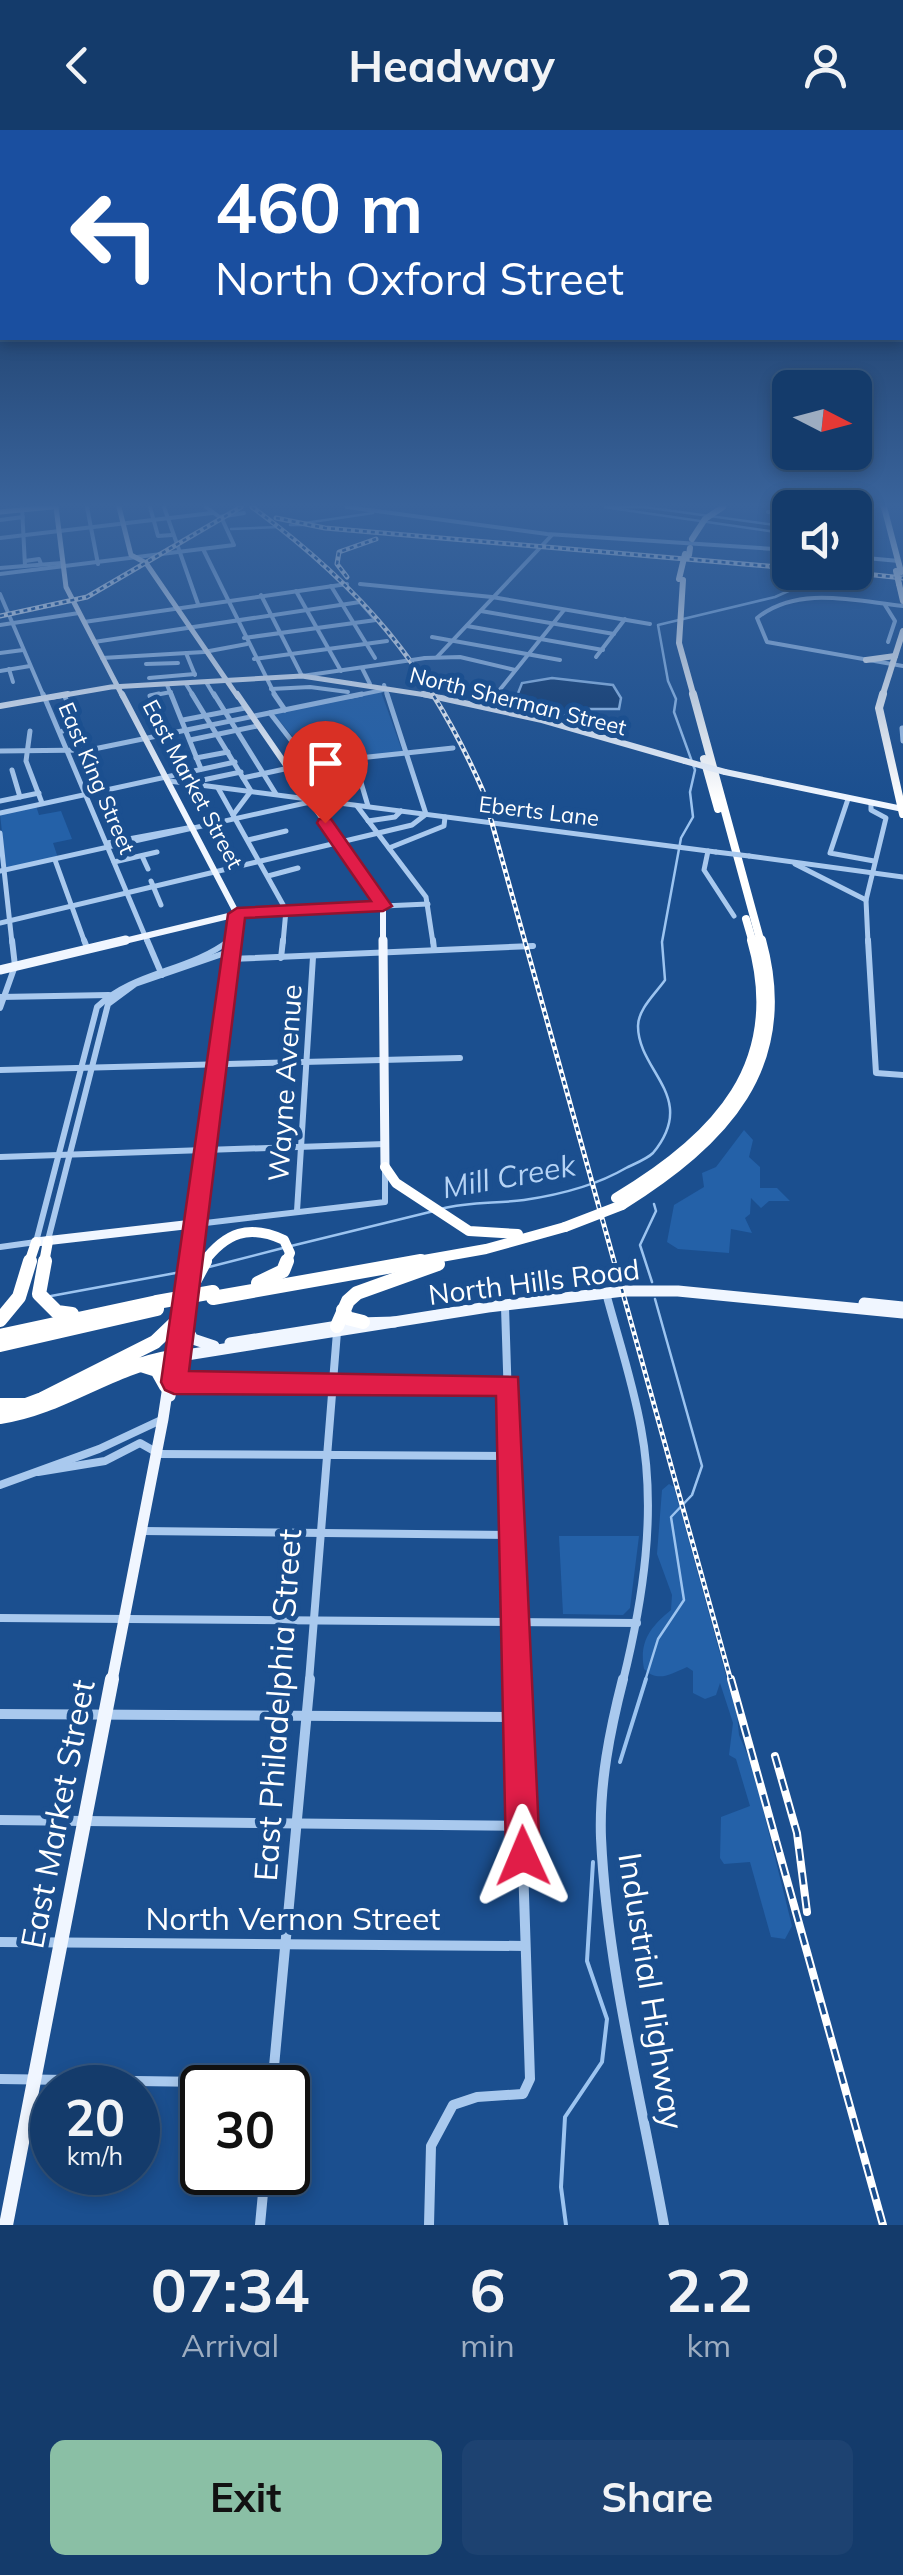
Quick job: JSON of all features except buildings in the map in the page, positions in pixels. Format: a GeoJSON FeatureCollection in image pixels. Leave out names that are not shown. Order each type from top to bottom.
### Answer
{"type":"FeatureCollection","features":[{"type":"Feature","properties":{"kind":"highway"},"geometry":{"type":"LineString","coordinates":[[337,1330],[342,1310],[357,1292],[564,1224],[619,1202],[677,1170],[737,1110],[758,1078],[774,1012],[772,981],[684,661],[675,621],[677,605]]}},
{"type":"Feature","properties":{"kind":"highway"},"geometry":{"type":"LineString","coordinates":[[903,632],[886,723],[903,786]]}},
{"type":"Feature","properties":{"kind":"highway"},"geometry":{"type":"LineString","coordinates":[[871,661],[898,663]]}},
{"type":"Feature","properties":{"kind":"highway"},"geometry":{"type":"LineString","coordinates":[[871,661],[898,663]]}},
{"type":"Feature","properties":{"kind":"highway"},"geometry":{"type":"LineString","coordinates":[[898,663],[878,708],[902,811]]}},
{"type":"Feature","properties":{"kind":"highway"},"geometry":{"type":"LineString","coordinates":[[385,1167],[396,1183],[456,1223],[483,1235],[518,1234]]}},
{"type":"Feature","properties":{"kind":"highway"},"geometry":{"type":"LineString","coordinates":[[213,1295],[564,1224]]}},
{"type":"Feature","properties":{"kind":"highway"},"geometry":{"type":"LineString","coordinates":[[189,1275],[214,1246],[233,1236],[257,1231],[282,1239],[290,1253],[283,1271],[258,1283]]}},
{"type":"Feature","properties":{"kind":"highway"},"geometry":{"type":"LineString","coordinates":[[42,1242],[38,1288],[51,1308],[69,1314],[157,1305]]}},
{"type":"Feature","properties":{"kind":"highway"},"geometry":{"type":"LineString","coordinates":[[1,1319],[19,1297],[42,1242]]}},
{"type":"Feature","properties":{"kind":"highway"},"geometry":{"type":"LineString","coordinates":[[0,1348],[20,1338],[157,1305],[486,1249]]}},
{"type":"Feature","properties":{"kind":"highway"},"geometry":{"type":"LineString","coordinates":[[0,1336],[111,1310]]}},
{"type":"Feature","properties":{"kind":"highway"},"geometry":{"type":"LineString","coordinates":[[342,1310],[349,1319],[363,1322]]}},
{"type":"Feature","properties":{"kind":"highway"},"geometry":{"type":"LineString","coordinates":[[0,1405],[26,1405],[42,1398],[155,1342],[181,1320]]}},
{"type":"Feature","properties":{"kind":"highway"},"geometry":{"type":"LineString","coordinates":[[0,1418],[30,1412],[129,1363],[176,1354]]}},
{"type":"Feature","properties":{"kind":"highway"},"geometry":{"type":"LineString","coordinates":[[129,1363],[157,1370],[170,1384]]}},
{"type":"Feature","properties":{"kind":"main road","name":"East Market Street"},"geometry":{"type":"LineString","coordinates":[[37,2065],[176,1354],[230,955],[241,913],[77,605]]}},
{"type":"Feature","properties":{"kind":"main road"},"geometry":{"type":"LineString","coordinates":[[175,606],[383,906],[385,1167]]}},
{"type":"Feature","properties":{"kind":"main road","name":"North Sherman Street"},"geometry":{"type":"LineString","coordinates":[[0,706],[148,683],[169,688],[202,682],[302,676],[370,684],[486,708],[725,772],[902,811]]}},
{"type":"Feature","properties":{"kind":"main road"},"geometry":{"type":"LineString","coordinates":[[0,970],[241,913],[383,906]]}},
{"type":"Feature","properties":{"kind":"main road"},"geometry":{"type":"LineString","coordinates":[[42,1242],[194,1224]]}},
{"type":"Feature","properties":{"kind":"main road","name":"North Hills Road"},"geometry":{"type":"LineString","coordinates":[[176,1354],[606,1293],[678,1291],[903,1310]]}},
{"type":"Feature","properties":{"kind":"main road"},"geometry":{"type":"LineString","coordinates":[[181,1320],[192,1338],[214,1346]]}},
{"type":"Feature","properties":{"kind":"main road","name":"North Hills Road"},"geometry":{"type":"LineString","coordinates":[[176,1354],[337,1330],[363,1322],[395,1322]]}},
{"type":"Feature","properties":{"kind":"main road","name":"East Market Street"},"geometry":{"type":"LineString","coordinates":[[6,2225],[30,2100]]}},
{"type":"Feature","properties":{"kind":"street","name":"East King Street"},"geometry":{"type":"LineString","coordinates":[[4,605],[160,972]]}},
{"type":"Feature","properties":{"kind":"street"},"geometry":{"type":"LineString","coordinates":[[84,622],[189,605]]}},
{"type":"Feature","properties":{"kind":"street"},"geometry":{"type":"LineString","coordinates":[[228,605],[263,678],[285,710]]}},
{"type":"Feature","properties":{"kind":"street"},"geometry":{"type":"LineString","coordinates":[[266,605],[302,676],[437,657],[470,658],[516,670]]}},
{"type":"Feature","properties":{"kind":"street"},"geometry":{"type":"LineString","coordinates":[[304,605],[341,671]]}},
{"type":"Feature","properties":{"kind":"street"},"geometry":{"type":"LineString","coordinates":[[94,642],[336,605]]}},
{"type":"Feature","properties":{"kind":"street"},"geometry":{"type":"LineString","coordinates":[[342,605],[376,658]]}},
{"type":"Feature","properties":{"kind":"street"},"geometry":{"type":"LineString","coordinates":[[244,638],[376,620],[362,605]]}},
{"type":"Feature","properties":{"kind":"street"},"geometry":{"type":"LineString","coordinates":[[437,657],[485,605]]}},
{"type":"Feature","properties":{"kind":"street"},"geometry":{"type":"LineString","coordinates":[[539,605],[650,624]]}},
{"type":"Feature","properties":{"kind":"street"},"geometry":{"type":"LineString","coordinates":[[779,605],[768,608],[758,618],[766,642],[871,661]]}},
{"type":"Feature","properties":{"kind":"street"},"geometry":{"type":"LineString","coordinates":[[884,605],[895,621],[888,642]]}},
{"type":"Feature","properties":{"kind":"street"},"geometry":{"type":"LineString","coordinates":[[486,708],[564,609]]}},
{"type":"Feature","properties":{"kind":"street"},"geometry":{"type":"LineString","coordinates":[[479,611],[614,634]]}},
{"type":"Feature","properties":{"kind":"street"},"geometry":{"type":"LineString","coordinates":[[0,624],[79,612]]}},
{"type":"Feature","properties":{"kind":"street"},"geometry":{"type":"LineString","coordinates":[[596,657],[625,619]]}},
{"type":"Feature","properties":{"kind":"street"},"geometry":{"type":"LineString","coordinates":[[466,626],[603,650]]}},
{"type":"Feature","properties":{"kind":"street"},"geometry":{"type":"LineString","coordinates":[[432,637],[560,660]]}},
{"type":"Feature","properties":{"kind":"street"},"geometry":{"type":"LineString","coordinates":[[254,659],[387,640]]}},
{"type":"Feature","properties":{"kind":"street"},"geometry":{"type":"LineString","coordinates":[[102,658],[206,652],[247,644]]}},
{"type":"Feature","properties":{"kind":"street"},"geometry":{"type":"LineString","coordinates":[[0,654],[24,650]]}},
{"type":"Feature","properties":{"kind":"street"},"geometry":{"type":"LineString","coordinates":[[186,653],[194,674],[231,721],[276,794]]}},
{"type":"Feature","properties":{"kind":"street"},"geometry":{"type":"LineString","coordinates":[[145,656],[152,698],[169,688],[201,769]]}},
{"type":"Feature","properties":{"kind":"street"},"geometry":{"type":"LineString","coordinates":[[146,664],[178,662]]}},
{"type":"Feature","properties":{"kind":"street"},"geometry":{"type":"LineString","coordinates":[[0,670],[30,666]]}},
{"type":"Feature","properties":{"kind":"street"},"geometry":{"type":"LineString","coordinates":[[362,668],[370,684]]}},
{"type":"Feature","properties":{"kind":"street"},"geometry":{"type":"LineString","coordinates":[[9,669],[12,682]]}},
{"type":"Feature","properties":{"kind":"street"},"geometry":{"type":"LineString","coordinates":[[148,683],[194,674]]}},
{"type":"Feature","properties":{"kind":"street"},"geometry":{"type":"LineString","coordinates":[[186,684],[251,792],[234,816]]}},
{"type":"Feature","properties":{"kind":"street"},"geometry":{"type":"LineString","coordinates":[[271,689],[310,687],[348,692]]}},
{"type":"Feature","properties":{"kind":"street"},"geometry":{"type":"LineString","coordinates":[[0,752],[68,752],[384,688],[426,814],[412,825],[340,844],[0,923]]}},
{"type":"Feature","properties":{"kind":"street"},"geometry":{"type":"LineString","coordinates":[[59,732],[78,725],[64,695]]}},
{"type":"Feature","properties":{"kind":"street"},"geometry":{"type":"LineString","coordinates":[[183,720],[245,708]]}},
{"type":"Feature","properties":{"kind":"street"},"geometry":{"type":"LineString","coordinates":[[270,713],[339,802]]}},
{"type":"Feature","properties":{"kind":"street"},"geometry":{"type":"LineString","coordinates":[[190,740],[258,726]]}},
{"type":"Feature","properties":{"kind":"street"},"geometry":{"type":"LineString","coordinates":[[902,728],[903,741]]}},
{"type":"Feature","properties":{"kind":"street"},"geometry":{"type":"LineString","coordinates":[[30,732],[27,752],[42,803]]}},
{"type":"Feature","properties":{"kind":"street"},"geometry":{"type":"LineString","coordinates":[[303,751],[347,747],[355,759],[369,806]]}},
{"type":"Feature","properties":{"kind":"street"},"geometry":{"type":"LineString","coordinates":[[188,784],[312,763],[453,748]]}},
{"type":"Feature","properties":{"kind":"street"},"geometry":{"type":"LineString","coordinates":[[196,758],[228,752]]}},
{"type":"Feature","properties":{"kind":"street"},"geometry":{"type":"LineString","coordinates":[[0,813],[234,762]]}},
{"type":"Feature","properties":{"kind":"street"},"geometry":{"type":"LineString","coordinates":[[12,770],[20,797]]}},
{"type":"Feature","properties":{"kind":"street"},"geometry":{"type":"LineString","coordinates":[[222,776],[228,788]]}},
{"type":"Feature","properties":{"kind":"street","name":"Eberts Lane"},"geometry":{"type":"LineString","coordinates":[[168,779],[903,876]]}},
{"type":"Feature","properties":{"kind":"street"},"geometry":{"type":"LineString","coordinates":[[217,787],[286,910],[281,958]]}},
{"type":"Feature","properties":{"kind":"street"},"geometry":{"type":"LineString","coordinates":[[0,801],[40,793]]}},
{"type":"Feature","properties":{"kind":"street"},"geometry":{"type":"LineString","coordinates":[[848,798],[830,852],[874,861]]}},
{"type":"Feature","properties":{"kind":"street"},"geometry":{"type":"LineString","coordinates":[[2,871],[309,800]]}},
{"type":"Feature","properties":{"kind":"street"},"geometry":{"type":"LineString","coordinates":[[871,803],[871,810],[886,818],[866,900],[868,996],[876,1073],[903,1076]]}},
{"type":"Feature","properties":{"kind":"street"},"geometry":{"type":"LineString","coordinates":[[357,805],[422,889],[434,949]]}},
{"type":"Feature","properties":{"kind":"street"},"geometry":{"type":"LineString","coordinates":[[368,821],[395,817],[401,810]]}},
{"type":"Feature","properties":{"kind":"street"},"geometry":{"type":"LineString","coordinates":[[388,848],[434,833],[444,826],[445,817]]}},
{"type":"Feature","properties":{"kind":"street"},"geometry":{"type":"LineString","coordinates":[[248,840],[286,831]]}},
{"type":"Feature","properties":{"kind":"street"},"geometry":{"type":"LineString","coordinates":[[0,833],[15,966],[0,1008]]}},
{"type":"Feature","properties":{"kind":"street"},"geometry":{"type":"LineString","coordinates":[[708,851],[704,870],[734,916]]}},
{"type":"Feature","properties":{"kind":"street"},"geometry":{"type":"LineString","coordinates":[[114,862],[157,852]]}},
{"type":"Feature","properties":{"kind":"street"},"geometry":{"type":"LineString","coordinates":[[142,856],[148,869]]}},
{"type":"Feature","properties":{"kind":"street"},"geometry":{"type":"LineString","coordinates":[[55,860],[88,950]]}},
{"type":"Feature","properties":{"kind":"street"},"geometry":{"type":"LineString","coordinates":[[789,862],[866,900]]}},
{"type":"Feature","properties":{"kind":"street"},"geometry":{"type":"LineString","coordinates":[[268,876],[298,868]]}},
{"type":"Feature","properties":{"kind":"street"},"geometry":{"type":"LineString","coordinates":[[152,885],[161,905]]}},
{"type":"Feature","properties":{"kind":"street"},"geometry":{"type":"LineString","coordinates":[[383,906],[428,904]]}},
{"type":"Feature","properties":{"kind":"street"},"geometry":{"type":"LineString","coordinates":[[42,1242],[58,1156],[97,1006],[160,972],[206,958],[233,938]]}},
{"type":"Feature","properties":{"kind":"street"},"geometry":{"type":"LineString","coordinates":[[160,972],[230,955],[281,958],[533,946]]}},
{"type":"Feature","properties":{"kind":"street","name":"Wayne Avenue"},"geometry":{"type":"LineString","coordinates":[[297,1211],[312,957]]}},
{"type":"Feature","properties":{"kind":"street"},"geometry":{"type":"LineString","coordinates":[[2,997],[110,996]]}},
{"type":"Feature","properties":{"kind":"street"},"geometry":{"type":"LineString","coordinates":[[42,1242],[110,996]]}},
{"type":"Feature","properties":{"kind":"street"},"geometry":{"type":"LineString","coordinates":[[0,1070],[460,1058]]}},
{"type":"Feature","properties":{"kind":"street"},"geometry":{"type":"LineString","coordinates":[[0,1157],[384,1144]]}},
{"type":"Feature","properties":{"kind":"street"},"geometry":{"type":"LineString","coordinates":[[194,1224],[385,1202],[385,1167]]}},
{"type":"Feature","properties":{"kind":"street"},"geometry":{"type":"LineString","coordinates":[[0,1247],[42,1242]]}},
{"type":"Feature","properties":{"kind":"street","name":"Industrial Highway"},"geometry":{"type":"LineString","coordinates":[[606,1293],[638,1414],[648,1480],[648,1536],[638,1623],[608,1740],[601,1836],[612,1938],[664,2225]]}},
{"type":"Feature","properties":{"kind":"street"},"geometry":{"type":"LineString","coordinates":[[429,2225],[431,2146],[454,2105],[477,2097],[524,2094],[530,2078],[505,1305]]}},
{"type":"Feature","properties":{"kind":"street","name":"East Philadelphia Street"},"geometry":{"type":"LineString","coordinates":[[274,2065],[298,1825],[318,1532],[337,1330]]}},
{"type":"Feature","properties":{"kind":"street"},"geometry":{"type":"LineString","coordinates":[[170,1384],[508,1385]]}},
{"type":"Feature","properties":{"kind":"street"},"geometry":{"type":"LineString","coordinates":[[0,1485],[88,1453],[163,1417]]}},
{"type":"Feature","properties":{"kind":"street"},"geometry":{"type":"LineString","coordinates":[[26,1474],[90,1464],[140,1443],[156,1453],[511,1456]]}},
{"type":"Feature","properties":{"kind":"street"},"geometry":{"type":"LineString","coordinates":[[88,1453],[90,1464]]}},
{"type":"Feature","properties":{"kind":"street"},"geometry":{"type":"LineString","coordinates":[[142,1531],[513,1535]]}},
{"type":"Feature","properties":{"kind":"street"},"geometry":{"type":"LineString","coordinates":[[0,1618],[638,1623]]}},
{"type":"Feature","properties":{"kind":"street"},"geometry":{"type":"LineString","coordinates":[[0,1714],[519,1717]]}},
{"type":"Feature","properties":{"kind":"street"},"geometry":{"type":"LineString","coordinates":[[0,1820],[522,1826]]}},
{"type":"Feature","properties":{"kind":"street","name":"North Vernon Street"},"geometry":{"type":"LineString","coordinates":[[0,1942],[525,1946]]}},
{"type":"Feature","properties":{"kind":"street"},"geometry":{"type":"LineString","coordinates":[[0,2079],[30,2079]]}},
{"type":"Feature","properties":{"kind":"street"},"geometry":{"type":"LineString","coordinates":[[260,2225],[262,2195]]}},
{"type":"Feature","properties":{"kind":"shaded area"},"geometry":{"type":"Polygon","coordinates":[[[552,678],[613,685],[621,698],[619,709],[587,709],[557,717],[515,701],[522,683],[552,678]]]}},
{"type":"Feature","properties":{"kind":"shaded area"},"geometry":{"type":"Polygon","coordinates":[[[381,692],[403,753],[357,758],[348,746],[303,749],[273,713],[381,692]]]}},
{"type":"Feature","properties":{"kind":"shaded area"},"geometry":{"type":"Polygon","coordinates":[[[36,806],[39,815],[61,811],[72,839],[53,843],[58,858],[6,869],[0,814],[36,806]]]}},
{"type":"Feature","properties":{"kind":"shaded area"},"geometry":{"type":"Polygon","coordinates":[[[744,1130],[753,1140],[749,1157],[760,1167],[760,1188],[777,1188],[790,1201],[769,1201],[761,1208],[751,1198],[750,1214],[745,1218],[752,1233],[731,1229],[729,1253],[678,1249],[667,1242],[674,1205],[704,1187],[702,1173],[716,1167],[744,1130]]]}},
{"type":"Feature","properties":{"kind":"shaded area"},"geometry":{"type":"Polygon","coordinates":[[[669,1484],[674,1487],[737,1715],[739,1735],[752,1765],[792,1926],[785,1939],[771,1937],[750,1862],[724,1864],[720,1858],[721,1817],[750,1806],[736,1759],[729,1755],[733,1723],[720,1683],[716,1695],[705,1699],[693,1693],[693,1671],[687,1667],[660,1676],[644,1669],[643,1651],[648,1636],[671,1610],[672,1595],[657,1554],[662,1490],[669,1484]]]}},
{"type":"Feature","properties":{"kind":"shaded area"},"geometry":{"type":"Polygon","coordinates":[[[559,1536],[639,1536],[630,1608],[623,1615],[563,1614],[559,1536]]]}},
{"type":"Feature","properties":{"kind":"waterway","name":"Mill Creek"},"geometry":{"type":"LineString","coordinates":[[441,1209],[537,1198],[590,1184],[653,1153],[666,1133],[668,1100],[647,1057],[638,1026],[644,1007],[665,980],[662,942],[681,838],[693,817],[690,792],[695,770],[674,712],[676,699],[668,681],[658,625],[743,605]]}},
{"type":"Feature","properties":{"kind":"waterway"},"geometry":{"type":"LineString","coordinates":[[652,1282],[640,1245],[656,1211],[654,1204]]}},
{"type":"Feature","properties":{"kind":"waterway","name":"Mill Creek"},"geometry":{"type":"LineString","coordinates":[[291,1246],[434,1211]]}},
{"type":"Feature","properties":{"kind":"waterway","name":"Mill Creek"},"geometry":{"type":"LineString","coordinates":[[209,1267],[283,1248]]}},
{"type":"Feature","properties":{"kind":"waterway","name":"Mill Creek"},"geometry":{"type":"LineString","coordinates":[[51,1296],[181,1272]]}},
{"type":"Feature","properties":{"kind":"waterway"},"geometry":{"type":"LineString","coordinates":[[645,1681],[658,1639],[684,1600],[671,1517],[692,1495],[702,1466],[655,1299]]}},
{"type":"Feature","properties":{"kind":"waterway"},"geometry":{"type":"LineString","coordinates":[[620,1762],[646,1679]]}},
{"type":"Feature","properties":{"kind":"waterway"},"geometry":{"type":"LineString","coordinates":[[566,2225],[561,2187],[565,2117],[602,2062],[607,2019],[587,1961],[593,1862]]}},
{"type":"Feature","properties":{"kind":"railway"},"geometry":{"type":"LineString","coordinates":[[0,616],[51,605]]}},
{"type":"Feature","properties":{"kind":"railway"},"geometry":{"type":"LineString","coordinates":[[364,605],[415,667],[462,746],[483,791],[731,1681]]}},
{"type":"Feature","properties":{"kind":"railway"},"geometry":{"type":"LineString","coordinates":[[731,1679],[883,2225]]}},
{"type":"Feature","properties":{"kind":"railway"},"geometry":{"type":"LineString","coordinates":[[775,1756],[797,1833],[807,1912]]}},
{"type":"Feature","properties":{"kind":"route"},"geometry":{"type":"LineString","coordinates":[[325,823],[383,906],[237,914],[174,1382],[508,1385],[523,1856]]}}]}
